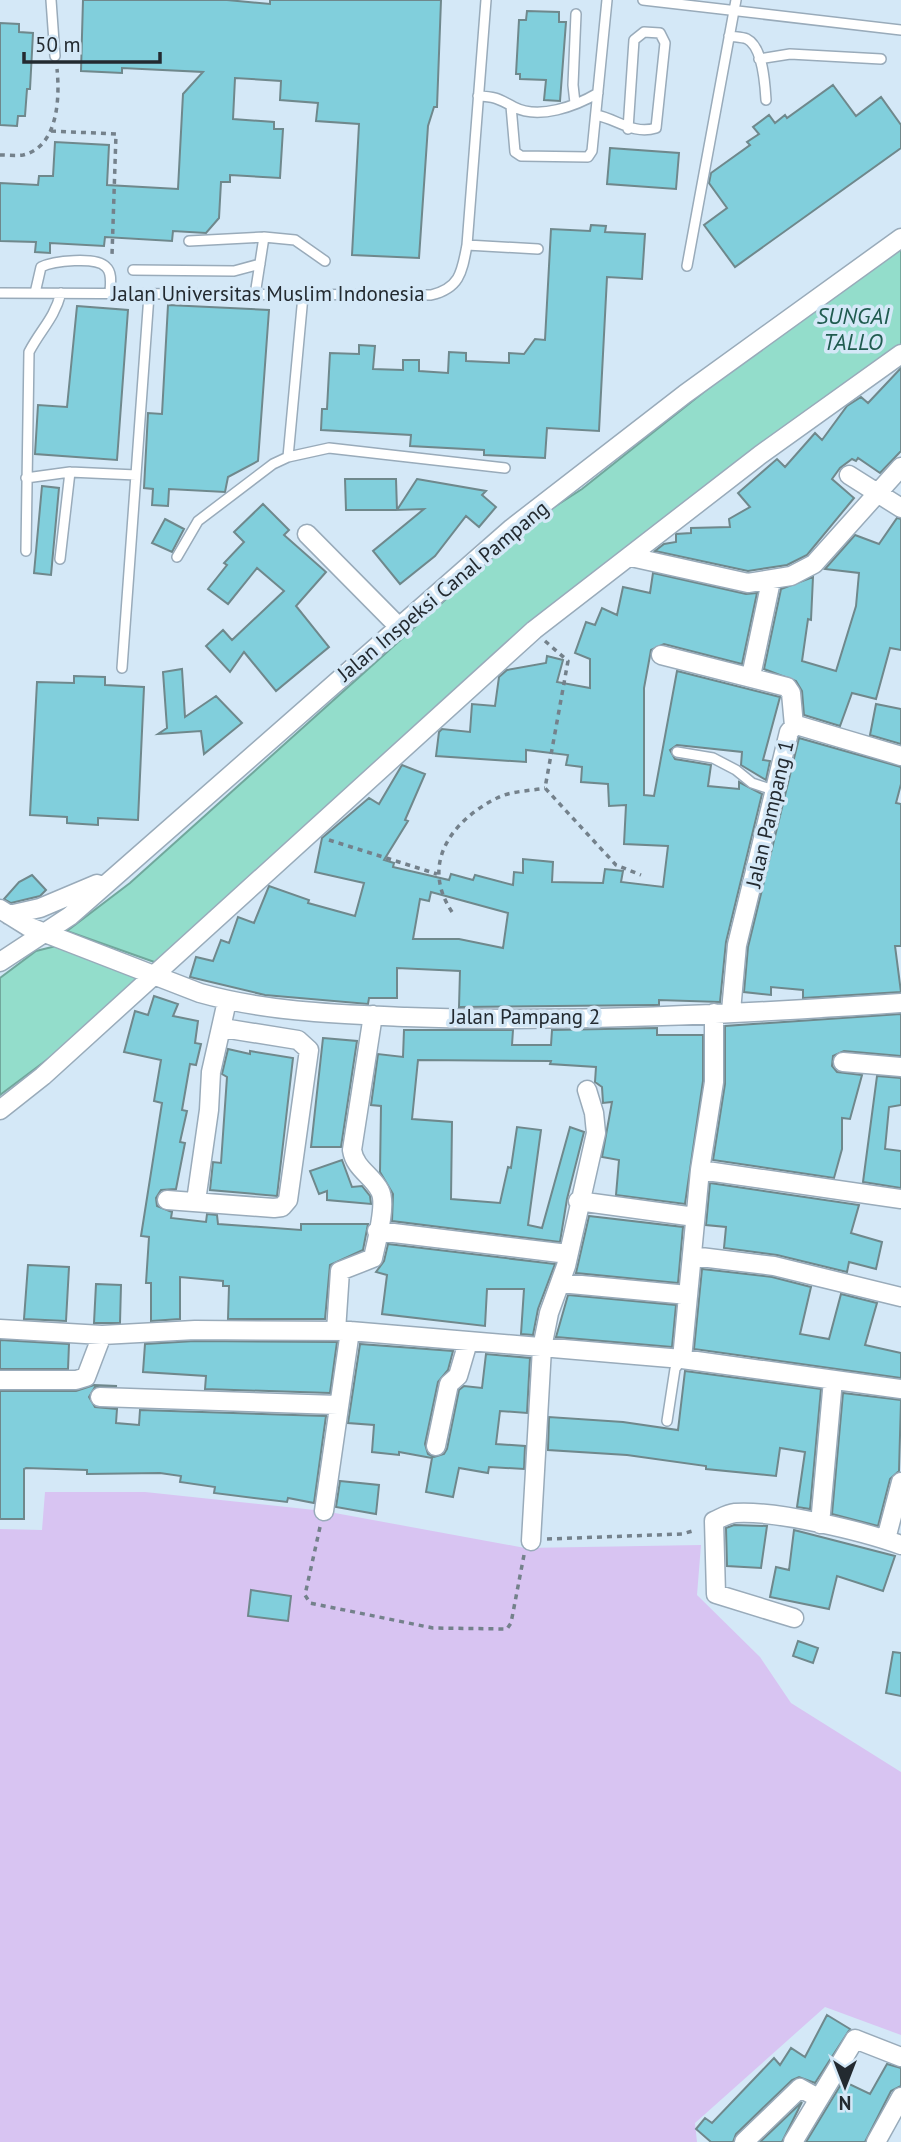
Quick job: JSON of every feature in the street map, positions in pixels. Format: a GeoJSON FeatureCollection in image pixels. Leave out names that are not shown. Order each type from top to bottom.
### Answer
{"type":"FeatureCollection","features":[{"type":"Feature","properties":{"kind":"street","name":"Jalan Inspeksi Canal Pampang"},"geometry":{"type":"LineString","coordinates":[[0,961],[46,933],[113,877],[512,528],[685,394],[901,238]]}},
{"type":"Feature","properties":{"kind":"street"},"geometry":{"type":"LineString","coordinates":[[0,1111],[23,1094],[150,973],[310,834],[534,630],[760,455],[899,360]]}},
{"type":"Feature","properties":{"kind":"street"},"geometry":{"type":"LineString","coordinates":[[631,557],[748,583],[771,581],[800,572],[814,564],[901,467]]}},
{"type":"Feature","properties":{"kind":"street"},"geometry":{"type":"LineString","coordinates":[[849,475],[901,509]]}},
{"type":"Feature","properties":{"kind":"street"},"geometry":{"type":"LineString","coordinates":[[307,534],[399,627]]}},
{"type":"Feature","properties":{"kind":"street"},"geometry":{"type":"LineString","coordinates":[[751,676],[771,581]]}},
{"type":"Feature","properties":{"kind":"street"},"geometry":{"type":"LineString","coordinates":[[660,655],[751,676],[789,688],[794,726]]}},
{"type":"Feature","properties":{"kind":"street","name":"Jalan Pampang 1"},"geometry":{"type":"LineString","coordinates":[[682,1359],[699,1170],[714,1082],[722,1012],[789,732],[794,726],[901,756]]}},
{"type":"Feature","properties":{"kind":"street"},"geometry":{"type":"LineString","coordinates":[[5,912],[40,908],[113,877]]}},
{"type":"Feature","properties":{"kind":"street","name":"Jalan Pampang 2"},"geometry":{"type":"LineString","coordinates":[[5,912],[46,933],[227,1001],[329,1014],[569,1018],[901,1003]]}},
{"type":"Feature","properties":{"kind":"street"},"geometry":{"type":"LineString","coordinates":[[196,1201],[209,1110],[211,1072],[227,1001]]}},
{"type":"Feature","properties":{"kind":"street"},"geometry":{"type":"LineString","coordinates":[[324,1511],[338,1405],[343,1331],[340,1271],[373,1258],[382,1214],[382,1194],[353,1159],[352,1150],[373,1015]]}},
{"type":"Feature","properties":{"kind":"street"},"geometry":{"type":"LineString","coordinates":[[167,1200],[274,1208],[286,1204],[309,1068],[309,1050],[298,1040],[223,1028]]}},
{"type":"Feature","properties":{"kind":"street"},"geometry":{"type":"LineString","coordinates":[[844,1062],[901,1067]]}},
{"type":"Feature","properties":{"kind":"street"},"geometry":{"type":"LineString","coordinates":[[530,1541],[542,1348],[568,1254],[578,1201],[596,1133],[594,1113],[587,1090]]}},
{"type":"Feature","properties":{"kind":"street"},"geometry":{"type":"LineString","coordinates":[[699,1170],[901,1199]]}},
{"type":"Feature","properties":{"kind":"street"},"geometry":{"type":"LineString","coordinates":[[578,1201],[695,1217]]}},
{"type":"Feature","properties":{"kind":"street"},"geometry":{"type":"LineString","coordinates":[[377,1231],[568,1254]]}},
{"type":"Feature","properties":{"kind":"street"},"geometry":{"type":"LineString","coordinates":[[692,1256],[774,1266],[901,1297]]}},
{"type":"Feature","properties":{"kind":"street"},"geometry":{"type":"LineString","coordinates":[[560,1283],[688,1295]]}},
{"type":"Feature","properties":{"kind":"street"},"geometry":{"type":"LineString","coordinates":[[0,1329],[102,1335],[195,1330],[343,1331],[682,1359],[901,1389]]}},
{"type":"Feature","properties":{"kind":"street"},"geometry":{"type":"LineString","coordinates":[[0,1380],[76,1380],[86,1377],[102,1335]]}},
{"type":"Feature","properties":{"kind":"street"},"geometry":{"type":"LineString","coordinates":[[436,1446],[449,1384],[458,1376],[468,1342]]}},
{"type":"Feature","properties":{"kind":"street"},"geometry":{"type":"LineString","coordinates":[[820,1524],[833,1380]]}},
{"type":"Feature","properties":{"kind":"street"},"geometry":{"type":"LineString","coordinates":[[100,1398],[338,1405]]}},
{"type":"Feature","properties":{"kind":"street"},"geometry":{"type":"LineString","coordinates":[[794,1618],[716,1594],[714,1521],[734,1513],[820,1524],[894,1542],[901,1482]]}},
{"type":"Feature","properties":{"kind":"street"},"geometry":{"type":"LineString","coordinates":[[793,2142],[855,2039],[901,2057]]}},
{"type":"Feature","properties":{"kind":"street"},"geometry":{"type":"LineString","coordinates":[[744,2142],[800,2088],[818,2098]]}},
{"type":"Feature","properties":{"kind":"street"},"geometry":{"type":"LineString","coordinates":[[876,2142],[901,2097]]}},
{"type":"Feature","properties":{"kind":"lane"},"geometry":{"type":"LineString","coordinates":[[51,0],[55,56]]}},
{"type":"Feature","properties":{"kind":"lane","name":"Jalan Universitas Muslim Indonesia"},"geometry":{"type":"LineString","coordinates":[[0,293],[303,296],[431,295],[445,292],[456,284],[462,272],[467,245],[486,0]]}},
{"type":"Feature","properties":{"kind":"lane"},"geometry":{"type":"LineString","coordinates":[[512,106],[515,152],[521,156],[588,158],[592,151],[607,0]]}},
{"type":"Feature","properties":{"kind":"lane"},"geometry":{"type":"LineString","coordinates":[[643,0],[901,30]]}},
{"type":"Feature","properties":{"kind":"lane"},"geometry":{"type":"LineString","coordinates":[[687,266],[736,0]]}},
{"type":"Feature","properties":{"kind":"lane"},"geometry":{"type":"LineString","coordinates":[[575,103],[573,85],[576,14]]}},
{"type":"Feature","properties":{"kind":"lane"},"geometry":{"type":"LineString","coordinates":[[596,115],[613,118],[628,129],[650,130],[659,124],[665,43],[660,33],[644,32],[634,40],[628,129]]}},
{"type":"Feature","properties":{"kind":"lane"},"geometry":{"type":"LineString","coordinates":[[729,36],[748,39],[759,58],[766,100]]}},
{"type":"Feature","properties":{"kind":"lane"},"geometry":{"type":"LineString","coordinates":[[759,58],[790,54],[881,59]]}},
{"type":"Feature","properties":{"kind":"lane"},"geometry":{"type":"LineString","coordinates":[[478,96],[500,97],[512,106],[560,111],[598,93]]}},
{"type":"Feature","properties":{"kind":"lane"},"geometry":{"type":"LineString","coordinates":[[255,295],[264,237]]}},
{"type":"Feature","properties":{"kind":"lane"},"geometry":{"type":"LineString","coordinates":[[188,241],[264,237],[295,240],[325,261]]}},
{"type":"Feature","properties":{"kind":"lane"},"geometry":{"type":"LineString","coordinates":[[467,245],[538,249]]}},
{"type":"Feature","properties":{"kind":"lane"},"geometry":{"type":"LineString","coordinates":[[35,293],[41,267],[54,261],[97,262],[106,266],[110,274],[110,294]]}},
{"type":"Feature","properties":{"kind":"lane"},"geometry":{"type":"LineString","coordinates":[[133,270],[234,271],[260,264]]}},
{"type":"Feature","properties":{"kind":"lane"},"geometry":{"type":"LineString","coordinates":[[26,551],[29,352],[55,314],[61,293]]}},
{"type":"Feature","properties":{"kind":"lane"},"geometry":{"type":"LineString","coordinates":[[122,668],[149,295]]}},
{"type":"Feature","properties":{"kind":"lane"},"geometry":{"type":"LineString","coordinates":[[288,457],[303,296]]}},
{"type":"Feature","properties":{"kind":"lane"},"geometry":{"type":"LineString","coordinates":[[177,557],[198,522],[273,464],[288,457],[328,448],[505,468]]}},
{"type":"Feature","properties":{"kind":"lane"},"geometry":{"type":"LineString","coordinates":[[26,478],[70,472],[136,475]]}},
{"type":"Feature","properties":{"kind":"lane"},"geometry":{"type":"LineString","coordinates":[[60,559],[70,472]]}},
{"type":"Feature","properties":{"kind":"lane"},"geometry":{"type":"LineString","coordinates":[[677,752],[713,758],[736,770],[752,783],[773,790]]}},
{"type":"Feature","properties":{"kind":"lane"},"geometry":{"type":"LineString","coordinates":[[667,1421],[675,1368],[682,1359]]}},
{"type":"Feature","properties":{"kind":"path"},"geometry":{"type":"LineString","coordinates":[[0,155],[23,155],[40,147],[51,131],[59,87],[55,56]]}},
{"type":"Feature","properties":{"kind":"path"},"geometry":{"type":"LineString","coordinates":[[51,131],[116,134],[118,140],[112,254],[106,266]]}},
{"type":"Feature","properties":{"kind":"path"},"geometry":{"type":"LineString","coordinates":[[534,630],[568,661],[545,788]]}},
{"type":"Feature","properties":{"kind":"path"},"geometry":{"type":"LineString","coordinates":[[452,912],[442,897],[437,874],[444,843],[473,813],[499,797],[545,788]]}},
{"type":"Feature","properties":{"kind":"path"},"geometry":{"type":"LineString","coordinates":[[545,788],[616,865],[640,876]]}},
{"type":"Feature","properties":{"kind":"path"},"geometry":{"type":"LineString","coordinates":[[310,834],[437,874]]}},
{"type":"Feature","properties":{"kind":"path"},"geometry":{"type":"LineString","coordinates":[[324,1511],[305,1595],[310,1603],[433,1629],[507,1629],[511,1623],[525,1548],[530,1541],[682,1534],[697,1530]]}},
{"type":"Feature","properties":{"kind":"shaded area"},"geometry":{"type":"Polygon","coordinates":[[[45,1492],[145,1492],[324,1511],[525,1548],[701,1545],[697,1595],[760,1657],[791,1703],[901,1772],[901,2035],[825,2007],[695,2123],[697,2142],[0,2142],[0,1529],[42,1530],[45,1492]]]}},
{"type":"Feature","properties":{"kind":"water","name":"SUNGAI TALLO"},"geometry":{"type":"Polygon","coordinates":[[[901,244],[901,346],[687,507],[160,964],[67,931],[130,883],[534,520],[582,489],[734,368],[901,244]]]}},
{"type":"Feature","properties":{"kind":"water"},"geometry":{"type":"Polygon","coordinates":[[[56,946],[141,979],[72,1041],[0,1095],[0,978],[36,951],[56,946]]]}},
{"type":"Feature","properties":{"kind":"building"},"geometry":{"type":"Polygon","coordinates":[[[83,0],[227,0],[270,4],[270,0],[441,0],[437,107],[434,107],[428,126],[419,258],[352,255],[359,124],[316,121],[318,103],[280,100],[281,81],[235,78],[233,119],[274,122],[274,129],[283,129],[280,178],[230,175],[230,182],[221,182],[219,218],[206,233],[173,231],[172,241],[105,237],[104,246],[50,243],[50,253],[35,252],[36,242],[0,241],[0,183],[38,185],[39,176],[53,176],[55,142],[109,145],[107,185],[178,189],[183,94],[203,72],[122,68],[122,73],[81,71],[83,0]]]}},
{"type":"Feature","properties":{"kind":"building"},"geometry":{"type":"Polygon","coordinates":[[[527,11],[559,12],[559,22],[566,22],[560,101],[544,100],[546,80],[520,79],[520,74],[516,74],[519,20],[526,20],[527,11]]]}},
{"type":"Feature","properties":{"kind":"building"},"geometry":{"type":"Polygon","coordinates":[[[0,23],[19,24],[19,32],[33,33],[30,89],[27,89],[25,116],[18,116],[17,126],[0,125],[0,23]]]}},
{"type":"Feature","properties":{"kind":"building"},"geometry":{"type":"Polygon","coordinates":[[[833,85],[856,116],[881,97],[901,125],[901,148],[735,267],[704,225],[727,208],[709,183],[711,173],[750,145],[747,142],[759,134],[753,127],[769,115],[775,123],[785,115],[787,118],[833,85]]]}},
{"type":"Feature","properties":{"kind":"building"},"geometry":{"type":"Polygon","coordinates":[[[610,148],[679,153],[676,189],[607,184],[610,148]]]}},
{"type":"Feature","properties":{"kind":"building"},"geometry":{"type":"Polygon","coordinates":[[[591,225],[606,226],[605,232],[645,234],[642,279],[607,277],[599,431],[547,428],[545,458],[484,455],[484,450],[410,446],[411,435],[321,430],[322,409],[327,409],[330,353],[359,354],[359,345],[375,346],[373,369],[403,370],[403,360],[419,360],[419,371],[448,373],[449,352],[466,353],[466,361],[509,363],[509,353],[524,354],[535,339],[545,340],[551,229],[590,231],[591,225]]]}},
{"type":"Feature","properties":{"kind":"building"},"geometry":{"type":"Polygon","coordinates":[[[168,305],[269,310],[258,461],[228,477],[225,492],[169,489],[168,506],[152,505],[153,489],[144,488],[148,413],[162,414],[168,305]]]}},
{"type":"Feature","properties":{"kind":"building"},"geometry":{"type":"Polygon","coordinates":[[[77,306],[128,310],[117,460],[35,454],[38,405],[67,407],[77,306]]]}},
{"type":"Feature","properties":{"kind":"building"},"geometry":{"type":"Polygon","coordinates":[[[901,368],[901,451],[880,473],[858,458],[840,468],[832,479],[854,498],[807,555],[787,565],[748,571],[655,551],[664,544],[676,542],[676,534],[691,533],[691,528],[730,527],[729,519],[750,507],[738,493],[777,459],[785,467],[815,433],[822,440],[847,406],[861,397],[868,403],[901,368]]]}},
{"type":"Feature","properties":{"kind":"building"},"geometry":{"type":"Polygon","coordinates":[[[345,479],[396,479],[397,510],[346,510],[345,479]]]}},
{"type":"Feature","properties":{"kind":"building"},"geometry":{"type":"Polygon","coordinates":[[[417,479],[486,491],[482,495],[496,507],[479,527],[466,516],[435,556],[400,584],[373,551],[424,509],[397,510],[417,479]]]}},
{"type":"Feature","properties":{"kind":"building"},"geometry":{"type":"Polygon","coordinates":[[[42,486],[59,488],[51,575],[34,573],[42,486]]]}},
{"type":"Feature","properties":{"kind":"building"},"geometry":{"type":"Polygon","coordinates":[[[263,504],[289,530],[284,535],[326,572],[296,606],[329,647],[276,691],[244,652],[230,672],[206,646],[223,630],[232,640],[284,591],[257,568],[228,604],[208,589],[227,565],[224,563],[244,542],[234,532],[263,504]]]}},
{"type":"Feature","properties":{"kind":"building"},"geometry":{"type":"Polygon","coordinates":[[[897,518],[901,519],[901,650],[890,648],[876,699],[852,693],[840,726],[804,715],[802,691],[796,681],[764,669],[781,589],[813,577],[811,620],[808,619],[802,661],[836,671],[856,606],[859,573],[825,569],[855,535],[879,544],[897,518]]]}},
{"type":"Feature","properties":{"kind":"building"},"geometry":{"type":"Polygon","coordinates":[[[165,519],[184,529],[172,552],[152,543],[165,519]]]}},
{"type":"Feature","properties":{"kind":"building"},"geometry":{"type":"Polygon","coordinates":[[[653,573],[746,594],[757,593],[742,664],[664,644],[651,650],[644,688],[644,795],[654,796],[677,671],[780,697],[763,760],[770,761],[766,780],[741,765],[742,752],[677,745],[670,750],[675,759],[711,765],[708,786],[739,789],[739,782],[762,794],[726,942],[720,1002],[659,1000],[659,1005],[459,1007],[460,971],[397,968],[397,998],[369,998],[368,1004],[265,995],[190,977],[196,957],[213,961],[221,940],[229,943],[238,917],[254,923],[269,886],[309,900],[308,903],[355,916],[364,883],[315,872],[322,838],[369,798],[379,804],[402,765],[425,774],[405,820],[408,821],[384,860],[394,863],[393,867],[449,880],[451,874],[473,880],[475,875],[513,885],[514,872],[523,873],[523,859],[553,862],[552,882],[603,883],[605,869],[623,871],[621,882],[663,887],[668,846],[624,844],[626,805],[609,806],[608,784],[581,782],[582,767],[566,765],[568,755],[526,750],[526,762],[436,756],[439,732],[442,729],[470,732],[472,704],[495,706],[499,677],[507,670],[546,663],[547,656],[563,660],[557,682],[590,688],[590,659],[575,653],[586,622],[595,625],[602,608],[617,615],[623,587],[650,593],[653,573]],[[431,892],[429,901],[420,899],[413,939],[459,939],[503,948],[508,913],[431,892]]]}},
{"type":"Feature","properties":{"kind":"building"},"geometry":{"type":"Polygon","coordinates":[[[182,669],[185,717],[216,696],[242,723],[204,754],[201,731],[158,734],[167,728],[163,672],[182,669]]]}},
{"type":"Feature","properties":{"kind":"building"},"geometry":{"type":"Polygon","coordinates":[[[74,676],[105,677],[105,685],[144,687],[138,820],[98,818],[98,825],[67,823],[67,817],[30,815],[37,682],[74,683],[74,676]]]}},
{"type":"Feature","properties":{"kind":"building"},"geometry":{"type":"Polygon","coordinates":[[[876,704],[901,709],[901,744],[870,735],[876,704]]]}},
{"type":"Feature","properties":{"kind":"building"},"geometry":{"type":"Polygon","coordinates":[[[799,738],[901,767],[901,784],[896,803],[901,804],[901,946],[895,946],[901,992],[803,998],[803,990],[771,987],[771,995],[744,992],[748,947],[799,738]]]}},
{"type":"Feature","properties":{"kind":"building"},"geometry":{"type":"Polygon","coordinates":[[[32,875],[46,890],[40,896],[11,903],[4,899],[19,882],[32,875]]]}},
{"type":"Feature","properties":{"kind":"building"},"geometry":{"type":"Polygon","coordinates":[[[154,996],[178,1004],[173,1016],[198,1021],[195,1043],[201,1044],[196,1065],[190,1064],[182,1110],[187,1111],[180,1142],[185,1143],[176,1189],[161,1190],[156,1198],[157,1206],[172,1212],[171,1218],[206,1222],[207,1214],[217,1215],[218,1224],[301,1230],[301,1224],[368,1224],[363,1250],[330,1265],[325,1319],[228,1319],[229,1286],[223,1286],[223,1281],[180,1277],[180,1319],[151,1321],[151,1283],[146,1283],[149,1237],[141,1236],[162,1103],[154,1101],[161,1060],[124,1052],[135,1011],[148,1015],[154,996]]]}},
{"type":"Feature","properties":{"kind":"building"},"geometry":{"type":"Polygon","coordinates":[[[901,1014],[901,1056],[844,1051],[833,1056],[832,1066],[837,1072],[862,1075],[850,1119],[842,1118],[842,1149],[834,1178],[713,1160],[725,1084],[725,1026],[901,1014]]]}},
{"type":"Feature","properties":{"kind":"building"},"geometry":{"type":"Polygon","coordinates":[[[657,1028],[657,1035],[703,1035],[703,1081],[685,1204],[616,1195],[619,1160],[602,1157],[612,1102],[603,1103],[602,1087],[595,1082],[596,1067],[550,1064],[551,1061],[418,1060],[412,1119],[452,1122],[451,1199],[500,1203],[508,1167],[511,1168],[517,1127],[541,1130],[528,1225],[542,1228],[570,1127],[584,1132],[567,1199],[560,1242],[392,1221],[393,1194],[380,1172],[381,1106],[371,1105],[378,1054],[403,1057],[404,1030],[513,1030],[512,1045],[551,1045],[552,1030],[657,1028]]]}},
{"type":"Feature","properties":{"kind":"building"},"geometry":{"type":"Polygon","coordinates":[[[323,1038],[357,1041],[341,1147],[311,1147],[323,1038]]]}},
{"type":"Feature","properties":{"kind":"building"},"geometry":{"type":"Polygon","coordinates":[[[228,1049],[293,1058],[277,1196],[210,1190],[213,1162],[221,1163],[227,1077],[222,1074],[228,1049]]]}},
{"type":"Feature","properties":{"kind":"building"},"geometry":{"type":"Polygon","coordinates":[[[877,1076],[901,1078],[901,1105],[889,1107],[885,1149],[901,1151],[901,1188],[863,1182],[877,1076]]]}},
{"type":"Feature","properties":{"kind":"building"},"geometry":{"type":"Polygon","coordinates":[[[342,1160],[352,1187],[362,1186],[370,1196],[371,1204],[327,1200],[327,1191],[319,1194],[310,1171],[342,1160]]]}},
{"type":"Feature","properties":{"kind":"building"},"geometry":{"type":"Polygon","coordinates":[[[710,1183],[859,1205],[851,1233],[882,1242],[876,1269],[849,1262],[847,1272],[777,1255],[724,1248],[726,1227],[706,1225],[710,1183]]]}},
{"type":"Feature","properties":{"kind":"building"},"geometry":{"type":"Polygon","coordinates":[[[589,1216],[683,1227],[678,1283],[576,1273],[589,1216]]]}},
{"type":"Feature","properties":{"kind":"building"},"geometry":{"type":"Polygon","coordinates":[[[388,1244],[555,1264],[538,1309],[533,1335],[521,1334],[524,1289],[487,1289],[485,1326],[382,1314],[387,1275],[376,1272],[384,1261],[388,1244]]]}},
{"type":"Feature","properties":{"kind":"building"},"geometry":{"type":"Polygon","coordinates":[[[28,1265],[69,1267],[66,1321],[24,1319],[28,1265]]]}},
{"type":"Feature","properties":{"kind":"building"},"geometry":{"type":"Polygon","coordinates":[[[702,1269],[772,1277],[811,1287],[800,1334],[829,1339],[841,1294],[877,1303],[865,1345],[901,1353],[901,1378],[694,1349],[702,1269]]]}},
{"type":"Feature","properties":{"kind":"building"},"geometry":{"type":"Polygon","coordinates":[[[96,1284],[121,1285],[120,1323],[94,1323],[96,1284]]]}},
{"type":"Feature","properties":{"kind":"building"},"geometry":{"type":"Polygon","coordinates":[[[568,1295],[676,1305],[672,1347],[556,1337],[568,1295]]]}},
{"type":"Feature","properties":{"kind":"building"},"geometry":{"type":"Polygon","coordinates":[[[0,1340],[69,1344],[68,1369],[0,1369],[0,1340]]]}},
{"type":"Feature","properties":{"kind":"building"},"geometry":{"type":"Polygon","coordinates":[[[195,1341],[337,1342],[330,1393],[205,1389],[206,1376],[143,1372],[145,1344],[195,1341]]]}},
{"type":"Feature","properties":{"kind":"building"},"geometry":{"type":"Polygon","coordinates":[[[360,1344],[453,1351],[448,1370],[438,1382],[425,1444],[428,1454],[434,1457],[444,1454],[447,1449],[459,1390],[464,1386],[482,1388],[486,1354],[530,1358],[527,1413],[500,1411],[496,1444],[525,1446],[524,1469],[489,1467],[488,1473],[459,1468],[453,1497],[426,1492],[432,1458],[399,1452],[399,1455],[372,1452],[374,1425],[348,1423],[360,1344]]]}},
{"type":"Feature","properties":{"kind":"building"},"geometry":{"type":"Polygon","coordinates":[[[685,1371],[821,1389],[810,1509],[797,1507],[805,1452],[780,1448],[776,1476],[706,1469],[706,1466],[627,1455],[548,1450],[549,1417],[623,1422],[678,1430],[685,1371]]]}},
{"type":"Feature","properties":{"kind":"building"},"geometry":{"type":"Polygon","coordinates":[[[94,1385],[117,1386],[95,1387],[89,1397],[95,1407],[117,1409],[116,1423],[139,1425],[140,1410],[326,1416],[314,1503],[288,1498],[287,1502],[214,1493],[215,1487],[180,1482],[181,1476],[160,1473],[87,1474],[87,1470],[26,1468],[24,1519],[0,1519],[0,1391],[76,1391],[94,1385]]]}},
{"type":"Feature","properties":{"kind":"building"},"geometry":{"type":"Polygon","coordinates":[[[843,1393],[901,1400],[899,1471],[890,1479],[878,1526],[832,1514],[843,1393]]]}},
{"type":"Feature","properties":{"kind":"building"},"geometry":{"type":"Polygon","coordinates":[[[340,1481],[379,1485],[376,1514],[336,1507],[340,1481]]]}},
{"type":"Feature","properties":{"kind":"building"},"geometry":{"type":"Polygon","coordinates":[[[734,1525],[767,1526],[761,1568],[727,1566],[726,1528],[734,1525]]]}},
{"type":"Feature","properties":{"kind":"building"},"geometry":{"type":"Polygon","coordinates":[[[794,1530],[895,1556],[883,1591],[837,1576],[829,1609],[770,1597],[776,1567],[789,1570],[794,1530]]]}},
{"type":"Feature","properties":{"kind":"building"},"geometry":{"type":"Polygon","coordinates":[[[251,1590],[291,1596],[288,1621],[248,1616],[251,1590]]]}},
{"type":"Feature","properties":{"kind":"building"},"geometry":{"type":"Polygon","coordinates":[[[798,1641],[818,1648],[813,1663],[793,1656],[798,1641]]]}},
{"type":"Feature","properties":{"kind":"building"},"geometry":{"type":"Polygon","coordinates":[[[893,1652],[901,1653],[901,1696],[886,1693],[893,1652]]]}},
{"type":"Feature","properties":{"kind":"building"},"geometry":{"type":"Polygon","coordinates":[[[827,2015],[850,2029],[815,2083],[799,2077],[792,2080],[736,2134],[733,2142],[711,2142],[696,2129],[705,2118],[712,2123],[774,2058],[780,2065],[791,2048],[805,2057],[827,2015]]]}},
{"type":"Feature","properties":{"kind":"building"},"geometry":{"type":"Polygon","coordinates":[[[887,2064],[901,2068],[901,2086],[891,2091],[865,2142],[806,2142],[843,2081],[870,2094],[887,2064]]]}},
{"type":"Feature","properties":{"kind":"building"},"geometry":{"type":"Polygon","coordinates":[[[802,2102],[782,2142],[760,2142],[802,2102]]]}}]}
